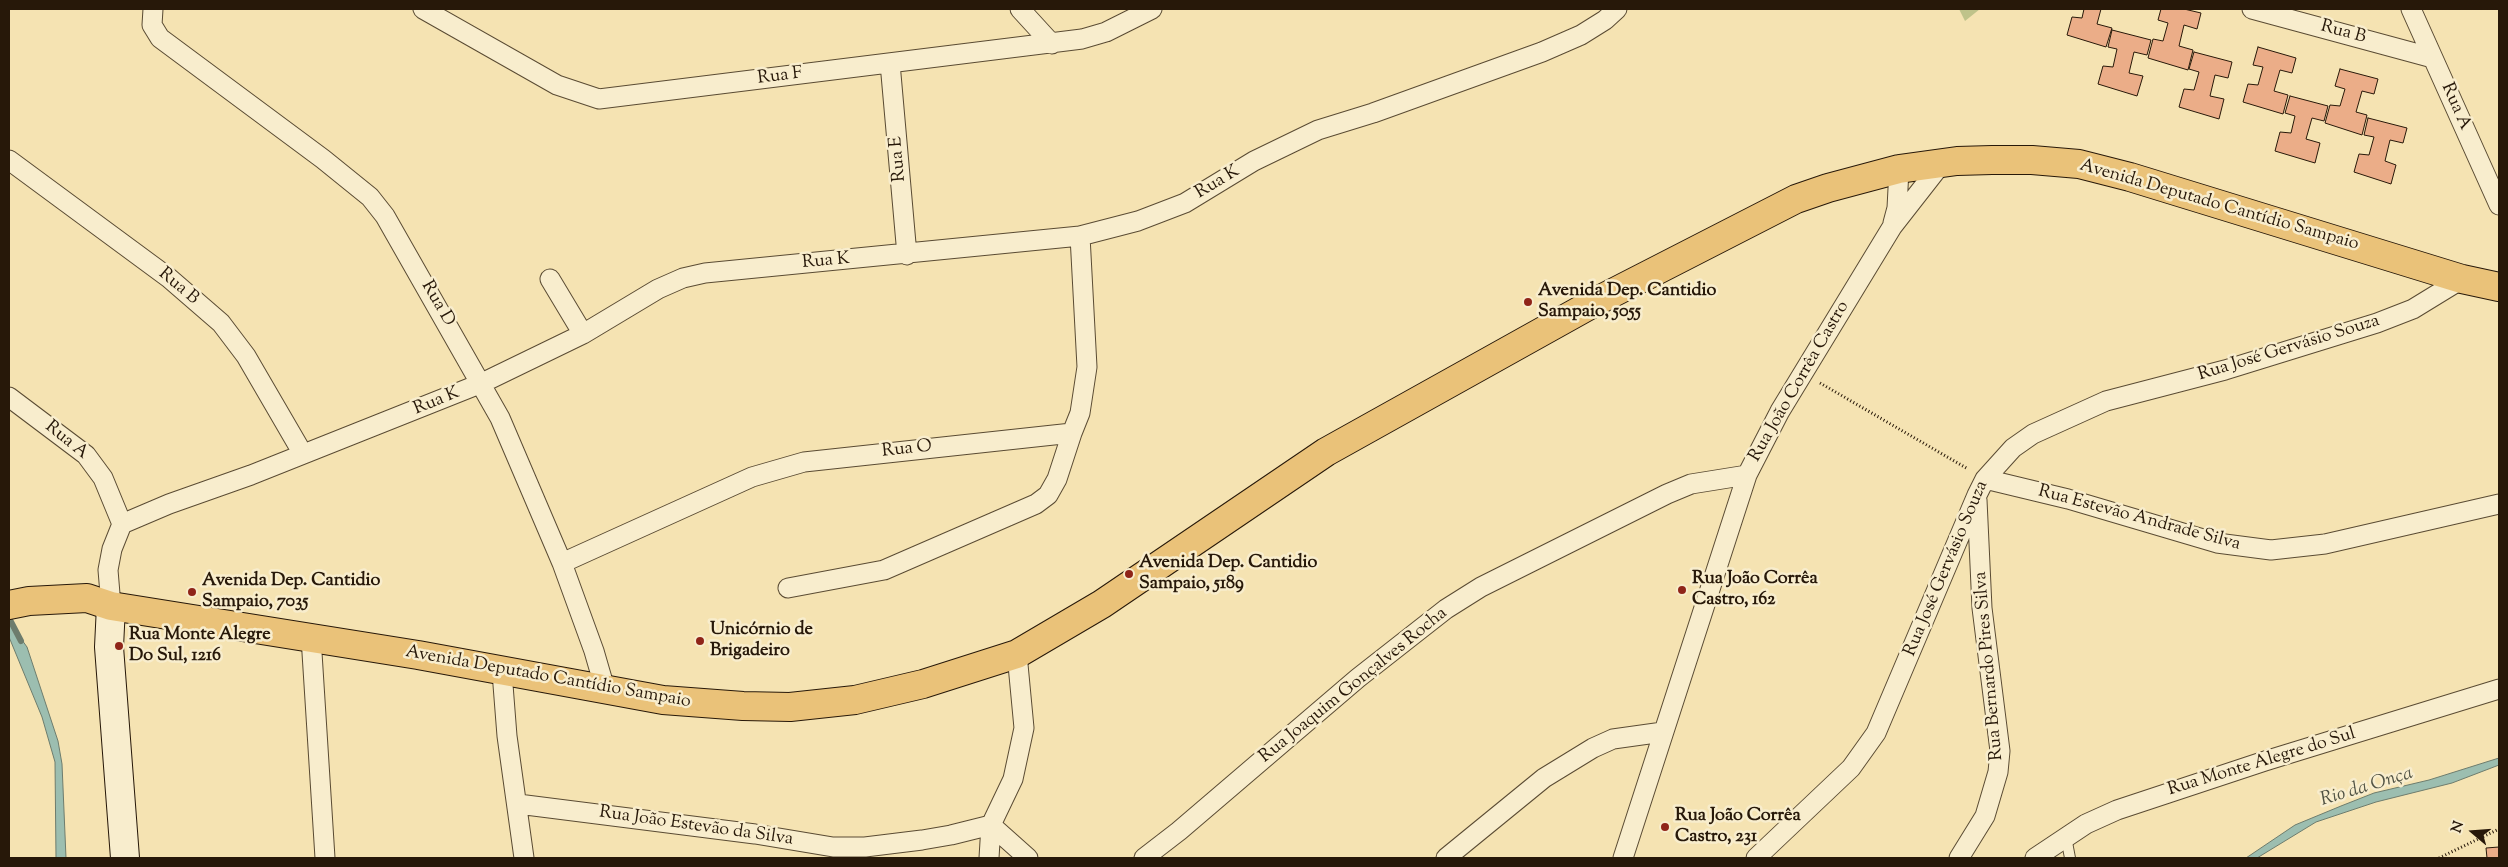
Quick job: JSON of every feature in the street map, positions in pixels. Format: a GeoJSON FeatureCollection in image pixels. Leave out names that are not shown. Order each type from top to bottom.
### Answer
{"type":"FeatureCollection","features":[{"type":"Feature","properties":{"kind":"main road","name":"Avenida Deputado Cantídio Sampaio"},"geometry":{"type":"LineString","coordinates":[[19,603],[87,598],[111,606],[310,637],[663,700],[743,706],[790,707],[855,700],[923,684],[1017,654],[1102,604],[1326,452],[1589,305],[1796,200],[1828,188],[1899,169],[1942,163],[2032,160],[2078,164],[2130,177],[2462,279],[2499,288]]}},
{"type":"Feature","properties":{"kind":"street","name":"Rua D"},"geometry":{"type":"LineString","coordinates":[[154,9],[152,25],[160,38],[170,48],[323,159],[370,197],[385,216],[407,251],[500,418],[562,563],[605,689]]}},
{"type":"Feature","properties":{"kind":"street","name":"Rua F"},"geometry":{"type":"LineString","coordinates":[[422,9],[557,85],[599,99],[1052,44],[1082,39],[1106,32],[1152,9]]}},
{"type":"Feature","properties":{"kind":"street"},"geometry":{"type":"LineString","coordinates":[[1020,9],[1052,44]]}},
{"type":"Feature","properties":{"kind":"street","name":"Rua K"},"geometry":{"type":"LineString","coordinates":[[122,524],[482,383],[583,334],[658,289],[690,277],[705,273],[907,255],[1080,236],[1160,214],[1185,203],[1284,145],[1318,130],[1373,113],[1542,52],[1581,35],[1605,20],[1617,9]]}},
{"type":"Feature","properties":{"kind":"street","name":"Rua B"},"geometry":{"type":"LineString","coordinates":[[2252,9],[2433,58]]}},
{"type":"Feature","properties":{"kind":"street","name":"Rua A"},"geometry":{"type":"LineString","coordinates":[[2411,9],[2499,205]]}},
{"type":"Feature","properties":{"kind":"street","name":"Rua E"},"geometry":{"type":"LineString","coordinates":[[890,64],[907,255]]}},
{"type":"Feature","properties":{"kind":"street","name":"Rua B"},"geometry":{"type":"LineString","coordinates":[[9,160],[169,278],[221,323],[246,356],[303,454]]}},
{"type":"Feature","properties":{"kind":"street","name":"Rua João Corrêa Castro"},"geometry":{"type":"LineString","coordinates":[[1623,858],[1746,475],[1802,372],[1892,227],[1942,163]]}},
{"type":"Feature","properties":{"kind":"street","name":"Rua João Corrêa Castro"},"geometry":{"type":"LineString","coordinates":[[1892,227],[1897,208],[1899,169]]}},
{"type":"Feature","properties":{"kind":"street"},"geometry":{"type":"LineString","coordinates":[[788,588],[884,570],[1036,504],[1048,495],[1057,479],[1080,413],[1087,367],[1080,236]]}},
{"type":"Feature","properties":{"kind":"street"},"geometry":{"type":"LineString","coordinates":[[550,279],[583,334]]}},
{"type":"Feature","properties":{"kind":"street","name":"Rua José Gervásio Souza"},"geometry":{"type":"LineString","coordinates":[[1756,858],[1851,768],[1876,733],[1981,487],[2013,448],[2033,434],[2106,401],[2225,370],[2377,323],[2412,309],[2462,279]]}},
{"type":"Feature","properties":{"kind":"street","name":"Rua A"},"geometry":{"type":"LineString","coordinates":[[9,397],[86,455],[103,478],[122,524]]}},
{"type":"Feature","properties":{"kind":"street","name":"Rua O"},"geometry":{"type":"LineString","coordinates":[[562,563],[752,477],[804,462],[1072,433]]}},
{"type":"Feature","properties":{"kind":"street","name":"Rua Joaquim Gonçalves Rocha"},"geometry":{"type":"LineString","coordinates":[[1144,858],[1179,831],[1358,678],[1453,605],[1481,587],[1667,494],[1691,484],[1746,475]]}},
{"type":"Feature","properties":{"kind":"street","name":"Rua Estevão Andrade Silva"},"geometry":{"type":"LineString","coordinates":[[1981,487],[2068,499],[2217,543],[2271,550],[2326,544],[2499,504]]}},
{"type":"Feature","properties":{"kind":"street","name":"Rua Bernardo Pires Silva"},"geometry":{"type":"LineString","coordinates":[[1959,858],[1984,816],[1998,772],[2000,751],[1982,608],[1981,487]]}},
{"type":"Feature","properties":{"kind":"street"},"geometry":{"type":"LineString","coordinates":[[122,524],[113,543],[108,570],[111,606],[109,647],[124,858]]}},
{"type":"Feature","properties":{"kind":"street"},"geometry":{"type":"LineString","coordinates":[[310,637],[325,858]]}},
{"type":"Feature","properties":{"kind":"street"},"geometry":{"type":"LineString","coordinates":[[989,858],[991,825],[1012,779],[1024,728],[1017,654]]}},
{"type":"Feature","properties":{"kind":"street"},"geometry":{"type":"LineString","coordinates":[[502,672],[507,736],[518,804],[524,858]]}},
{"type":"Feature","properties":{"kind":"street","name":"Rua Monte Alegre do Sul"},"geometry":{"type":"LineString","coordinates":[[2036,858],[2066,837],[2117,810],[2499,689]]}},
{"type":"Feature","properties":{"kind":"street"},"geometry":{"type":"LineString","coordinates":[[1446,858],[1544,778],[1593,748],[1612,739],[1663,732]]}},
{"type":"Feature","properties":{"kind":"street","name":"Rua João Estevão da Silva"},"geometry":{"type":"LineString","coordinates":[[518,804],[755,834],[827,853],[922,840],[991,825]]}},
{"type":"Feature","properties":{"kind":"street"},"geometry":{"type":"LineString","coordinates":[[991,825],[1028,858]]}},
{"type":"Feature","properties":{"kind":"lane"},"geometry":{"type":"LineString","coordinates":[[2066,837],[2070,858]]}},
{"type":"Feature","properties":{"kind":"path"},"geometry":{"type":"LineString","coordinates":[[1802,372],[1981,487]]}},
{"type":"Feature","properties":{"kind":"path"},"geometry":{"type":"LineString","coordinates":[[2438,858],[2499,829]]}},
{"type":"Feature","properties":{"kind":"green space"},"geometry":{"type":"Polygon","coordinates":[[[1959,9],[1980,9],[1965,21],[1959,9]]]}},
{"type":"Feature","properties":{"kind":"shaded area"},"geometry":{"type":"Polygon","coordinates":[[[9,622],[27,647],[58,741],[62,764],[66,858],[56,858],[55,762],[42,717],[9,637],[9,622]]]}},
{"type":"Feature","properties":{"kind":"shaded area"},"geometry":{"type":"Polygon","coordinates":[[[2499,758],[2499,765],[2452,783],[2376,802],[2316,822],[2257,858],[2246,858],[2295,825],[2341,806],[2374,793],[2429,780],[2499,758]]]}},
{"type":"Feature","properties":{"kind":"building"},"geometry":{"type":"Polygon","coordinates":[[[2084,9],[2101,9],[2097,24],[2112,28],[2106,47],[2067,35],[2072,17],[2082,18],[2084,9]]]}},
{"type":"Feature","properties":{"kind":"building"},"geometry":{"type":"Polygon","coordinates":[[[2161,9],[2184,9],[2201,13],[2197,29],[2184,25],[2179,46],[2193,50],[2188,70],[2148,58],[2153,39],[2163,41],[2168,23],[2158,20],[2161,9]]]}},
{"type":"Feature","properties":{"kind":"building"},"geometry":{"type":"Polygon","coordinates":[[[2112,30],[2151,40],[2147,55],[2134,52],[2129,73],[2143,76],[2137,96],[2098,84],[2103,66],[2113,67],[2117,49],[2108,47],[2112,30]]]}},
{"type":"Feature","properties":{"kind":"building"},"geometry":{"type":"Polygon","coordinates":[[[2258,47],[2296,58],[2292,73],[2280,70],[2274,91],[2288,95],[2283,114],[2243,102],[2248,84],[2258,85],[2263,67],[2253,65],[2258,47]]]}},
{"type":"Feature","properties":{"kind":"building"},"geometry":{"type":"Polygon","coordinates":[[[2194,52],[2232,62],[2228,78],[2215,75],[2210,96],[2224,99],[2219,119],[2179,107],[2184,89],[2194,90],[2199,72],[2189,69],[2194,52]]]}},
{"type":"Feature","properties":{"kind":"building"},"geometry":{"type":"Polygon","coordinates":[[[2340,69],[2378,79],[2374,94],[2362,91],[2356,112],[2367,115],[2362,135],[2325,123],[2330,105],[2340,106],[2345,89],[2335,86],[2340,69]]]}},
{"type":"Feature","properties":{"kind":"building"},"geometry":{"type":"Polygon","coordinates":[[[2290,96],[2328,106],[2324,121],[2312,118],[2306,139],[2320,143],[2315,163],[2275,151],[2280,132],[2291,133],[2295,116],[2285,113],[2290,96]]]}},
{"type":"Feature","properties":{"kind":"building"},"geometry":{"type":"Polygon","coordinates":[[[2368,118],[2407,128],[2403,143],[2390,140],[2385,161],[2396,165],[2391,184],[2354,172],[2359,154],[2369,155],[2374,137],[2364,135],[2368,118]]]}},
{"type":"Feature","properties":{"kind":"building"},"geometry":{"type":"Polygon","coordinates":[[[2499,847],[2499,858],[2487,858],[2486,848],[2499,847]]]}},
{"type":"Feature","properties":{"kind":"waterway"},"geometry":{"type":"LineString","coordinates":[[9,618],[21,641]]}},
{"type":"Feature","properties":{"kind":"place","name":"Avenida Dep. Cantidio Sampaio, 5055"},"geometry":{"type":"Point","coordinates":[1528,302]}},
{"type":"Feature","properties":{"kind":"place","name":"Avenida Dep. Cantidio Sampaio, 5189"},"geometry":{"type":"Point","coordinates":[1129,574]}},
{"type":"Feature","properties":{"kind":"place","name":"Rua João Corrêa Castro, 162"},"geometry":{"type":"Point","coordinates":[1682,590]}},
{"type":"Feature","properties":{"kind":"place","name":"Avenida Dep. Cantidio Sampaio, 7035"},"geometry":{"type":"Point","coordinates":[192,592]}},
{"type":"Feature","properties":{"kind":"place","name":"Unicórnio de Brigadeiro"},"geometry":{"type":"Point","coordinates":[700,641]}},
{"type":"Feature","properties":{"kind":"place","name":"Rua Monte Alegre Do Sul, 1216"},"geometry":{"type":"Point","coordinates":[119,646]}},
{"type":"Feature","properties":{"kind":"place","name":"Rua João Corrêa Castro, 231"},"geometry":{"type":"Point","coordinates":[1665,827]}},
{"type":"Feature","properties":{"kind":"water label","name":"Rio da Onça"},"geometry":{"type":"Point","coordinates":[2367,788]}}]}
